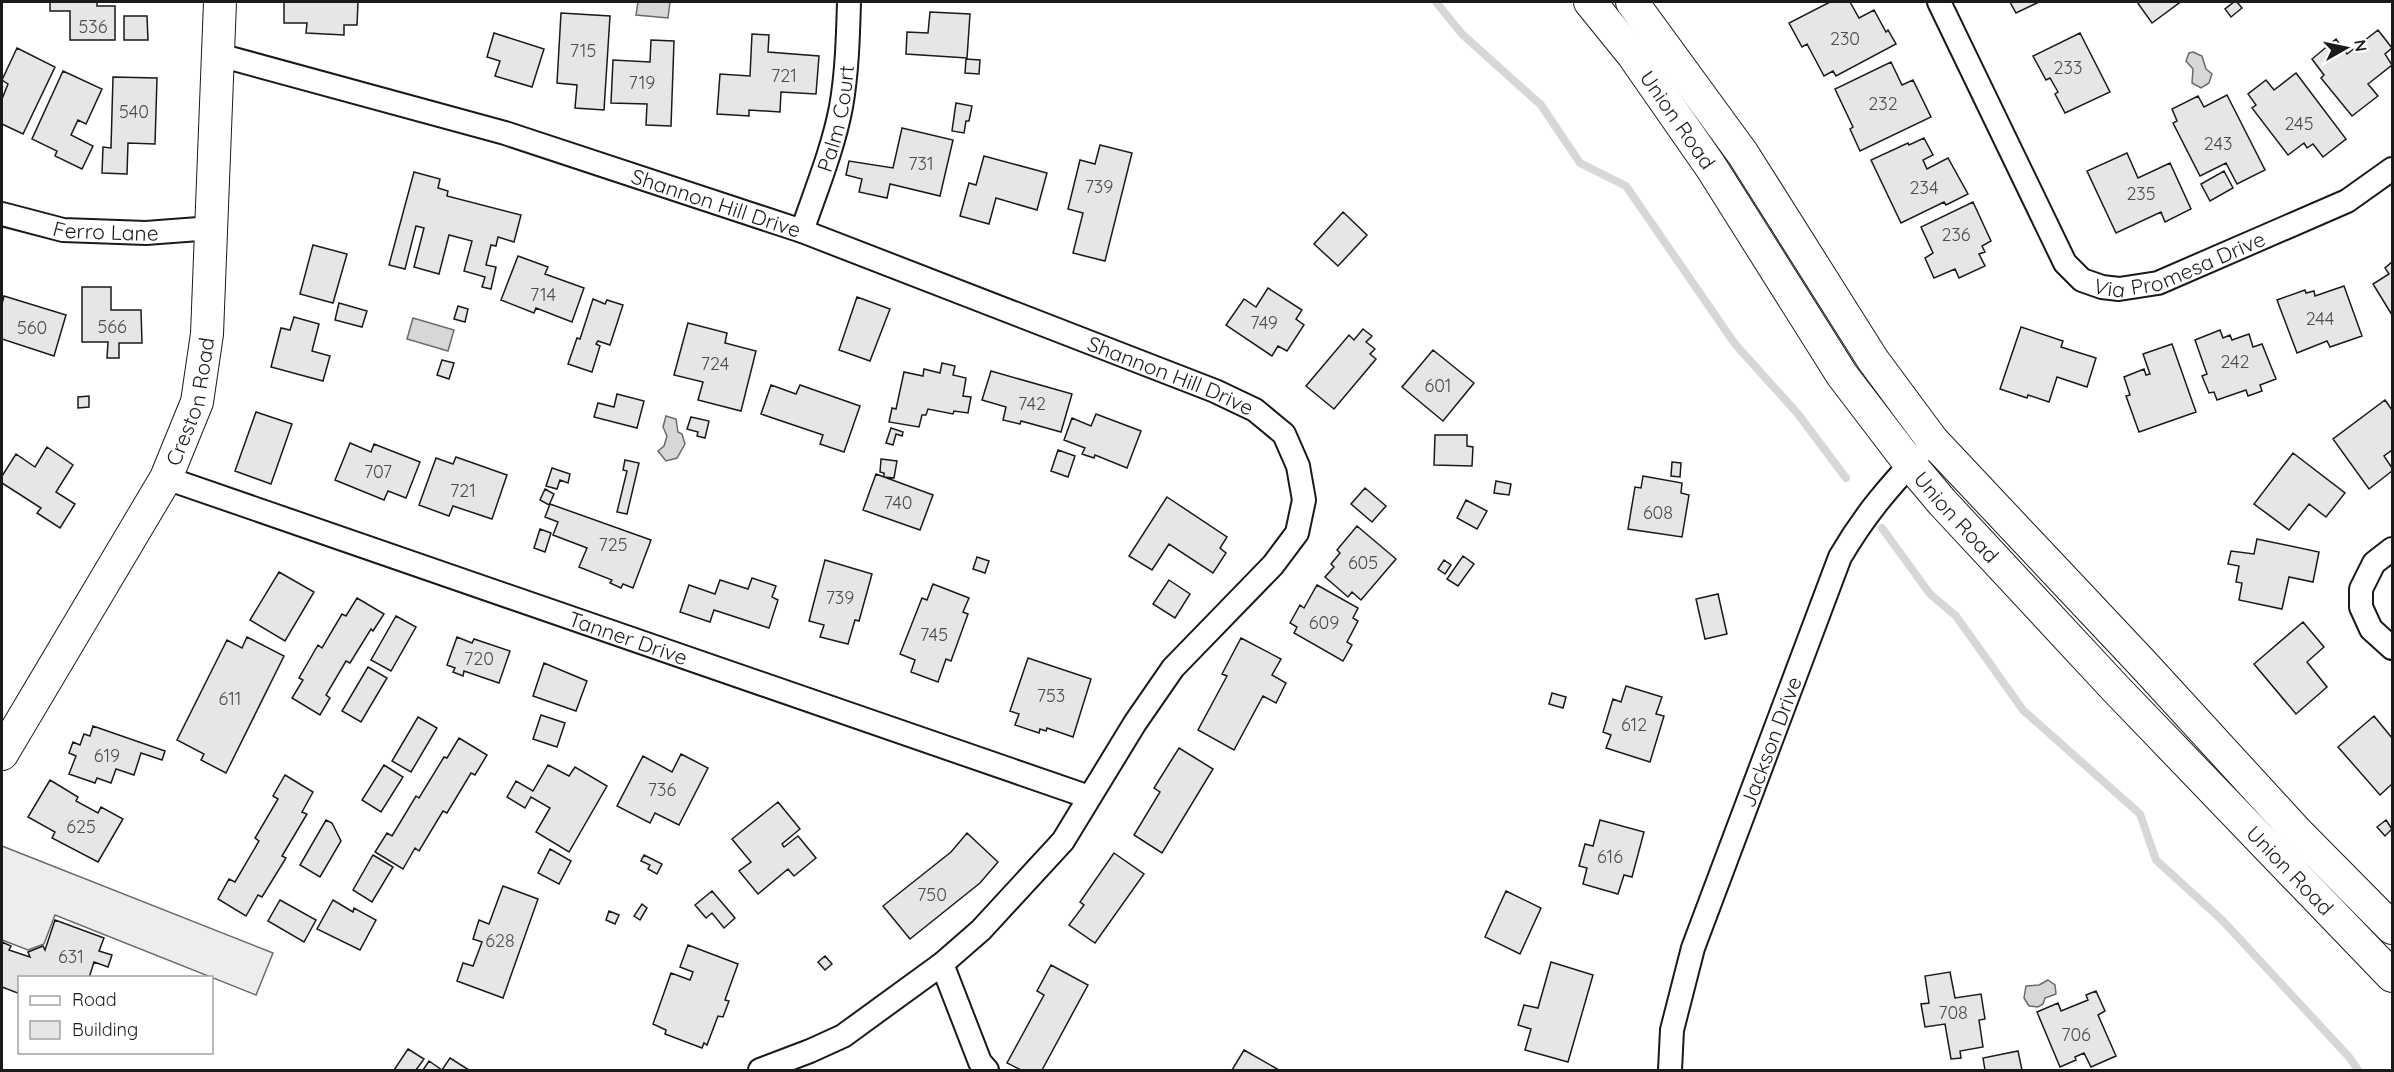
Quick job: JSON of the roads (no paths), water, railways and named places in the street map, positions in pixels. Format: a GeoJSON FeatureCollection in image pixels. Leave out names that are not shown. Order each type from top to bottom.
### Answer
{"type":"FeatureCollection","features":[{"type":"Feature","properties":{"kind":"main road","name":"Creston Road"},"geometry":{"type":"LineString","coordinates":[[2,754],[166,478],[197,402],[207,334],[220,2]]}},
{"type":"Feature","properties":{"kind":"main road","name":"Union Road"},"geometry":{"type":"LineString","coordinates":[[1590,2],[1633,55],[1711,167],[1842,375],[1910,464],[1942,502],[2116,688],[2392,976]]}},
{"type":"Feature","properties":{"kind":"main road","name":"Union Road"},"geometry":{"type":"LineString","coordinates":[[1632,2],[1743,154],[1873,360],[1933,441],[2297,832],[2392,928]]}},
{"type":"Feature","properties":{"kind":"street","name":"Palm Court"},"geometry":{"type":"LineString","coordinates":[[802,231],[826,164],[841,108],[847,55],[849,2]]}},
{"type":"Feature","properties":{"kind":"street","name":"Via Promesa Drive"},"geometry":{"type":"LineString","coordinates":[[1939,2],[2065,263],[2082,280],[2092,284],[2119,289],[2158,283],[2347,201],[2392,169]]}},
{"type":"Feature","properties":{"kind":"street","name":"Shannon Hill Drive"},"geometry":{"type":"LineString","coordinates":[[219,55],[505,133],[802,231],[1215,391],[1255,410],[1284,434],[1298,466],[1304,500],[1297,533],[1273,565],[1173,668],[1135,723],[1063,841],[981,930],[942,964],[843,1036],[760,1071]]}},
{"type":"Feature","properties":{"kind":"street","name":"Ferro Lane"},"geometry":{"type":"LineString","coordinates":[[2,214],[63,230],[146,233],[212,228]]}},
{"type":"Feature","properties":{"kind":"street","name":"Jackson Drive"},"geometry":{"type":"LineString","coordinates":[[1670,1071],[1672,1030],[1694,948],[1840,557],[1860,522],[1933,441]]}},
{"type":"Feature","properties":{"kind":"street","name":"Tanner Drive"},"geometry":{"type":"LineString","coordinates":[[166,478],[1089,797]]}},
{"type":"Feature","properties":{"kind":"street"},"geometry":{"type":"LineString","coordinates":[[2392,549],[2374,562],[2361,588],[2361,607],[2371,629],[2392,648]]}},
{"type":"Feature","properties":{"kind":"street"},"geometry":{"type":"LineString","coordinates":[[942,964],[980,1062],[987,1071]]}},
{"type":"Feature","properties":{"kind":"waterway"},"geometry":{"type":"LineString","coordinates":[[1436,2],[1462,34],[1541,105],[1580,163],[1626,186],[1735,344],[1798,414],[1846,478]]}},
{"type":"Feature","properties":{"kind":"waterway"},"geometry":{"type":"LineString","coordinates":[[1882,528],[1930,594],[1956,616],[2023,710],[2140,814],[2156,860],[2222,920],[2349,1057],[2358,1070]]}}]}
